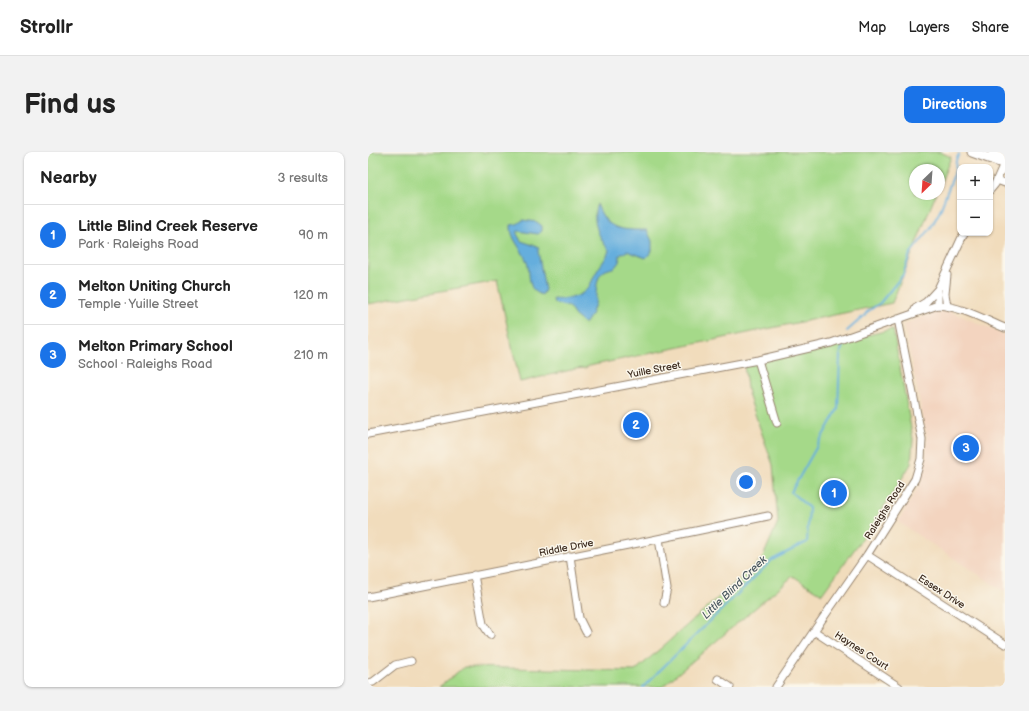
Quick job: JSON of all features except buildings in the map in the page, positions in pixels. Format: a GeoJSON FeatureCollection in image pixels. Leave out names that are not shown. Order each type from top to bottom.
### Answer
{"type":"FeatureCollection","features":[{"type":"Feature","properties":{"kind":"main road"},"geometry":{"type":"LineString","coordinates":[[972,152],[1005,161]]}},
{"type":"Feature","properties":{"kind":"main road"},"geometry":{"type":"LineString","coordinates":[[993,152],[1005,161]]}},
{"type":"Feature","properties":{"kind":"street"},"geometry":{"type":"LineString","coordinates":[[993,185],[1005,161]]}},
{"type":"Feature","properties":{"kind":"street"},"geometry":{"type":"LineString","coordinates":[[996,180],[1005,183]]}},
{"type":"Feature","properties":{"kind":"street"},"geometry":{"type":"LineString","coordinates":[[913,314],[916,308],[926,302],[938,289],[948,271],[963,236]]}},
{"type":"Feature","properties":{"kind":"street"},"geometry":{"type":"LineString","coordinates":[[947,306],[945,294],[948,271]]}},
{"type":"Feature","properties":{"kind":"street"},"geometry":{"type":"LineString","coordinates":[[938,289],[938,305]]}},
{"type":"Feature","properties":{"kind":"street","name":"Yuille Street"},"geometry":{"type":"LineString","coordinates":[[368,434],[758,360],[831,343],[938,305],[968,312],[1005,328]]}},
{"type":"Feature","properties":{"kind":"street","name":"Raleighs Road"},"geometry":{"type":"LineString","coordinates":[[776,687],[867,555],[915,479],[921,460],[922,439],[898,319]]}},
{"type":"Feature","properties":{"kind":"street"},"geometry":{"type":"LineString","coordinates":[[758,360],[777,423]]}},
{"type":"Feature","properties":{"kind":"street","name":"Riddle Drive"},"geometry":{"type":"LineString","coordinates":[[368,597],[768,516]]}},
{"type":"Feature","properties":{"kind":"street"},"geometry":{"type":"LineString","coordinates":[[659,539],[667,588],[664,603]]}},
{"type":"Feature","properties":{"kind":"street","name":"Essex Drive"},"geometry":{"type":"LineString","coordinates":[[867,555],[1005,644]]}},
{"type":"Feature","properties":{"kind":"street"},"geometry":{"type":"LineString","coordinates":[[570,556],[579,618],[586,632]]}},
{"type":"Feature","properties":{"kind":"street"},"geometry":{"type":"LineString","coordinates":[[474,576],[483,624],[490,634]]}},
{"type":"Feature","properties":{"kind":"street","name":"Haynes Court"},"geometry":{"type":"LineString","coordinates":[[814,631],[899,687]]}},
{"type":"Feature","properties":{"kind":"street"},"geometry":{"type":"LineString","coordinates":[[368,683],[373,682],[395,665],[411,661]]}},
{"type":"Feature","properties":{"kind":"street"},"geometry":{"type":"LineString","coordinates":[[718,679],[730,687]]}},
{"type":"Feature","properties":{"kind":"shaded area"},"geometry":{"type":"Polygon","coordinates":[[[949,311],[1005,335],[1005,592],[898,522],[921,482],[926,460],[927,437],[904,324],[936,312],[949,311]]]}},
{"type":"Feature","properties":{"kind":"green space"},"geometry":{"type":"Polygon","coordinates":[[[368,152],[940,152],[951,157],[945,172],[945,164],[909,164],[909,200],[934,200],[892,303],[589,366],[520,382],[497,281],[368,304],[368,152]]]}},
{"type":"Feature","properties":{"kind":"green space"},"geometry":{"type":"Polygon","coordinates":[[[893,329],[913,439],[911,464],[875,521],[822,594],[793,576],[662,687],[439,687],[464,667],[635,671],[762,559],[778,522],[773,465],[748,394],[744,365],[893,329]]]}},
{"type":"Feature","properties":{"kind":"water"},"geometry":{"type":"Polygon","coordinates":[[[597,204],[601,213],[610,224],[622,229],[647,230],[652,241],[652,251],[646,258],[627,251],[620,255],[619,262],[615,267],[606,270],[601,274],[597,285],[594,307],[585,324],[575,316],[569,307],[554,303],[553,299],[572,298],[585,291],[607,256],[609,250],[599,234],[595,222],[595,210],[597,204]]]}},
{"type":"Feature","properties":{"kind":"water"},"geometry":{"type":"Polygon","coordinates":[[[523,220],[537,222],[542,226],[542,231],[538,234],[518,231],[517,234],[521,241],[539,247],[538,251],[545,290],[542,295],[532,288],[529,269],[524,255],[512,235],[511,225],[517,224],[523,220]]]}},
{"type":"Feature","properties":{"kind":"waterway","name":"Little Blind Creek"},"geometry":{"type":"LineString","coordinates":[[847,331],[867,312],[880,303],[903,275],[910,254],[930,229],[940,211],[955,171],[956,160],[959,154]]}},
{"type":"Feature","properties":{"kind":"waterway","name":"Little Blind Creek"},"geometry":{"type":"LineString","coordinates":[[643,687],[772,560],[807,542],[809,508],[791,492],[838,409],[840,355],[843,345]]}},
{"type":"Feature","properties":{"kind":"place","name":"Melton Uniting Church"},"geometry":{"type":"Point","coordinates":[636,425]}},
{"type":"Feature","properties":{"kind":"place","name":"Melton Primary School"},"geometry":{"type":"Point","coordinates":[966,448]}},
{"type":"Feature","properties":{"kind":"place","name":"Little Blind Creek Reserve"},"geometry":{"type":"Point","coordinates":[834,493]}}]}
